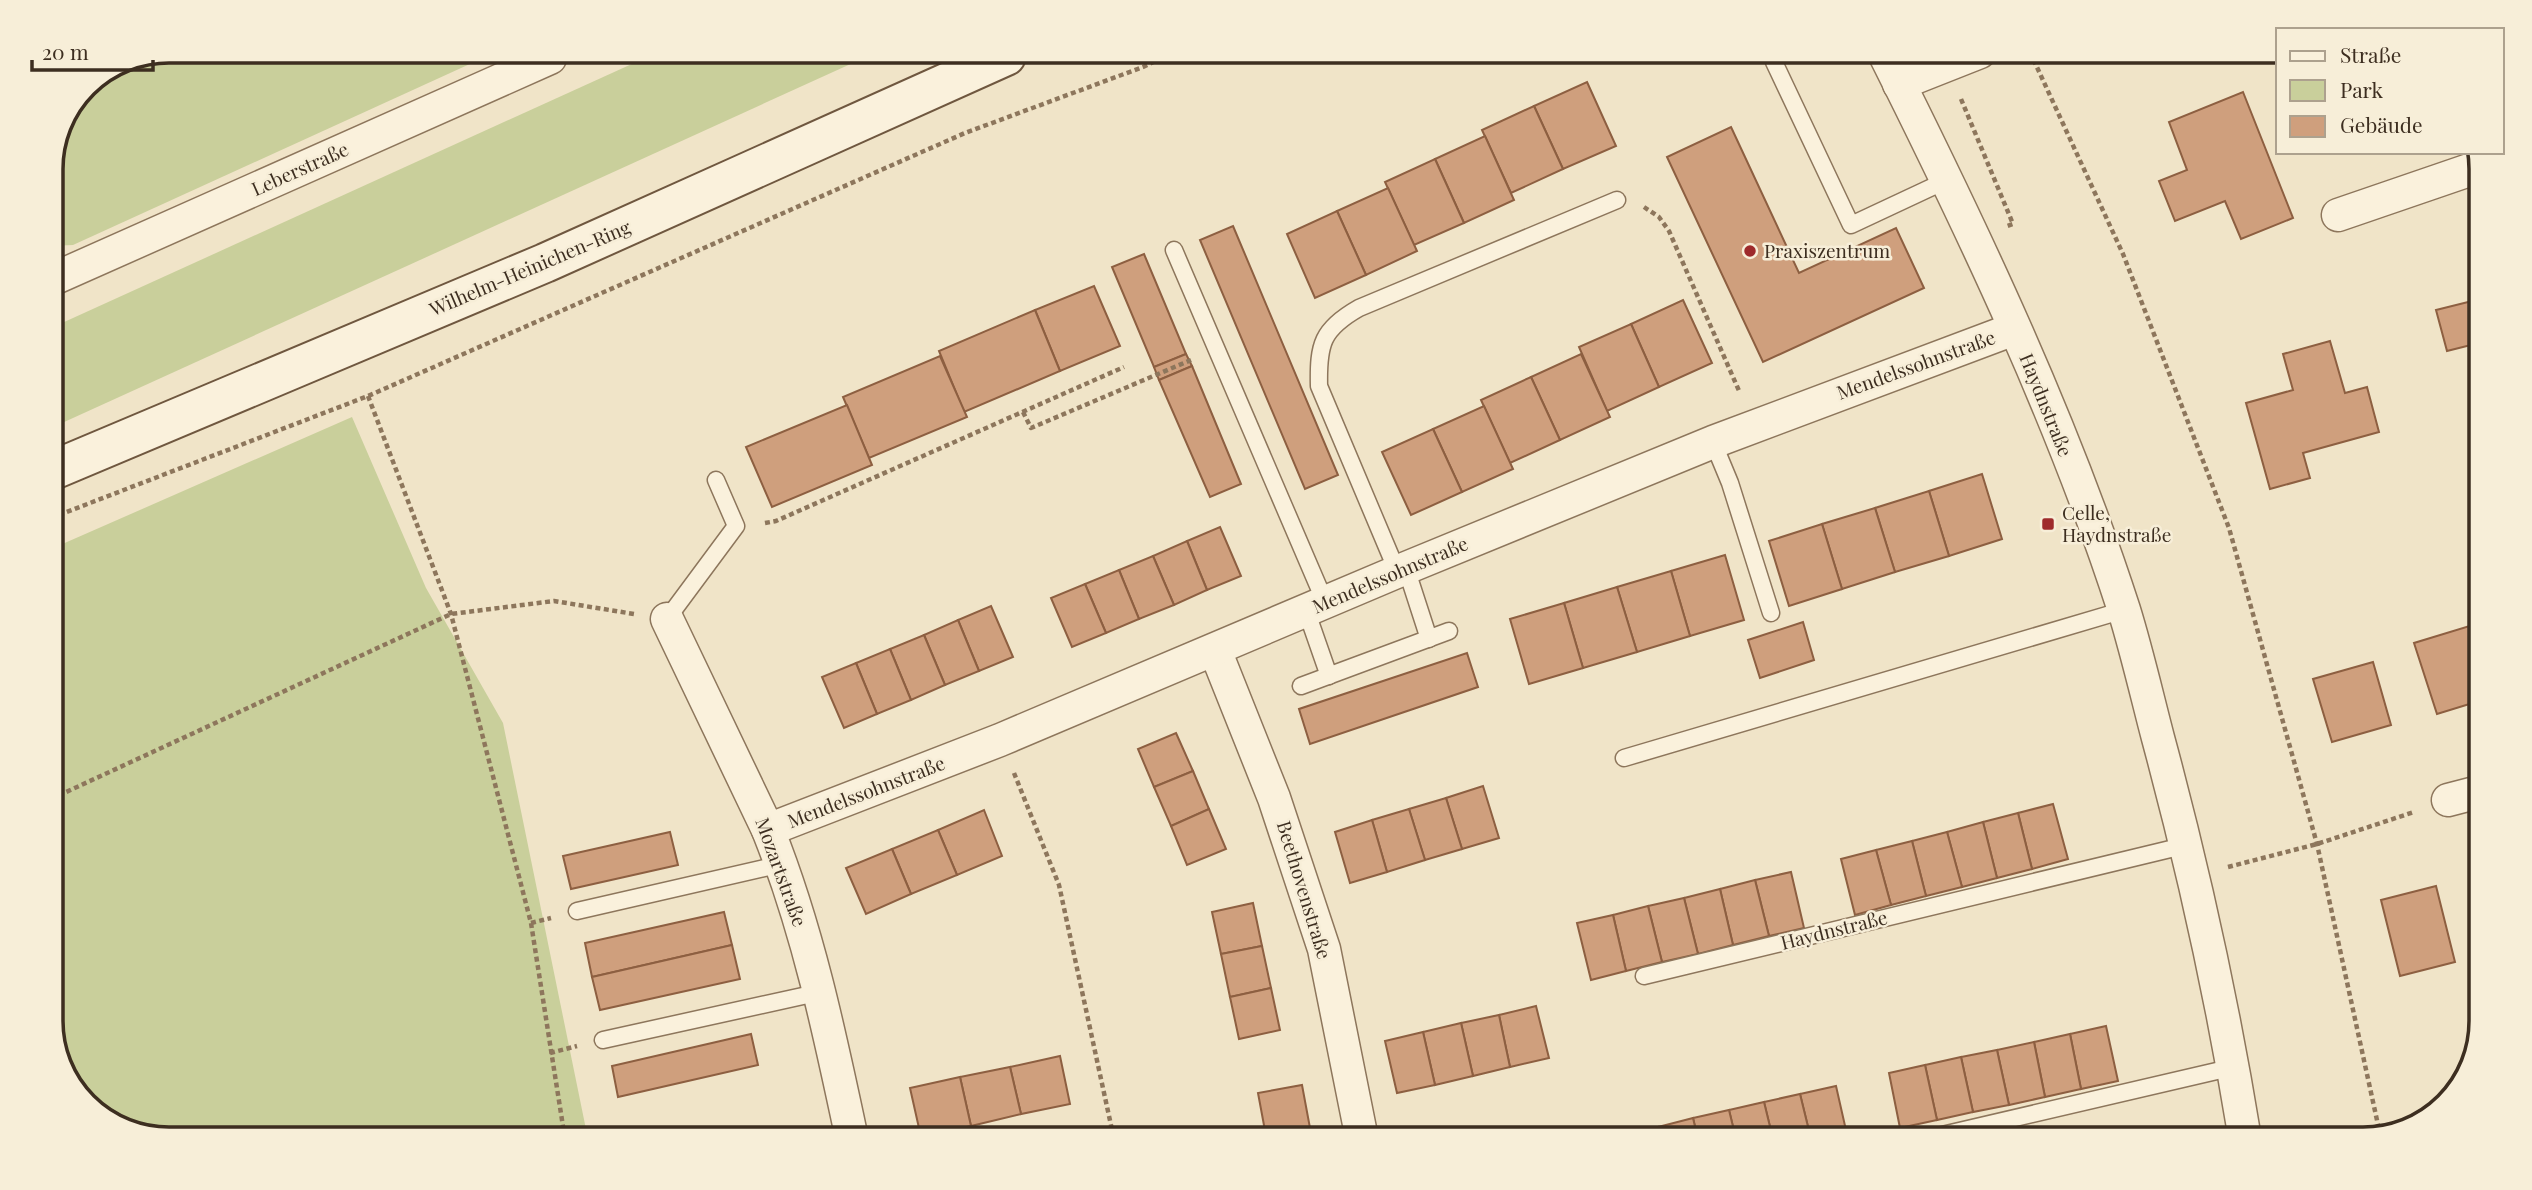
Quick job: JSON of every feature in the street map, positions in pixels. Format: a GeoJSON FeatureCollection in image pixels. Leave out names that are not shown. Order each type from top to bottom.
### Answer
{"type":"FeatureCollection","features":[{"type":"Feature","properties":{"kind":"main road","name":"Wilhelm-Heinichen-Ring"},"geometry":{"type":"LineString","coordinates":[[63,466],[545,263],[990,63]]}},
{"type":"Feature","properties":{"kind":"street","name":"Leberstraße"},"geometry":{"type":"LineString","coordinates":[[63,276],[539,63]]}},
{"type":"Feature","properties":{"kind":"street","name":"Haydnstraße"},"geometry":{"type":"LineString","coordinates":[[1889,63],[2055,421],[2124,610],[2187,845],[2234,1067],[2243,1127]]}},
{"type":"Feature","properties":{"kind":"street"},"geometry":{"type":"LineString","coordinates":[[1899,84],[1952,63]]}},
{"type":"Feature","properties":{"kind":"street"},"geometry":{"type":"LineString","coordinates":[[2338,215],[2469,170]]}},
{"type":"Feature","properties":{"kind":"street","name":"Mendelssohnstraße"},"geometry":{"type":"LineString","coordinates":[[768,830],[1000,740],[1713,442],[2014,329]]}},
{"type":"Feature","properties":{"kind":"street","name":"Mozartstraße"},"geometry":{"type":"LineString","coordinates":[[667,619],[782,864],[821,992],[849,1127]]}},
{"type":"Feature","properties":{"kind":"street","name":"Beethovenstraße"},"geometry":{"type":"LineString","coordinates":[[1215,650],[1274,797],[1324,949],[1360,1127]]}},
{"type":"Feature","properties":{"kind":"lane"},"geometry":{"type":"LineString","coordinates":[[1774,63],[1851,225],[1945,181]]}},
{"type":"Feature","properties":{"kind":"lane"},"geometry":{"type":"LineString","coordinates":[[1429,639],[1402,570],[1319,386],[1318,360],[1328,331],[1359,308],[1617,200]]}},
{"type":"Feature","properties":{"kind":"lane"},"geometry":{"type":"LineString","coordinates":[[1174,250],[1216,349],[1316,606],[1329,676]]}},
{"type":"Feature","properties":{"kind":"lane"},"geometry":{"type":"LineString","coordinates":[[1713,442],[1730,483],[1771,613]]}},
{"type":"Feature","properties":{"kind":"lane"},"geometry":{"type":"LineString","coordinates":[[667,619],[736,526],[716,480]]}},
{"type":"Feature","properties":{"kind":"lane"},"geometry":{"type":"LineString","coordinates":[[1624,758],[2124,610]]}},
{"type":"Feature","properties":{"kind":"lane"},"geometry":{"type":"LineString","coordinates":[[1301,686],[1449,631]]}},
{"type":"Feature","properties":{"kind":"lane","name":"Haydnstraße"},"geometry":{"type":"LineString","coordinates":[[1644,976],[2187,845]]}},
{"type":"Feature","properties":{"kind":"lane"},"geometry":{"type":"LineString","coordinates":[[577,911],[782,864]]}},
{"type":"Feature","properties":{"kind":"lane"},"geometry":{"type":"LineString","coordinates":[[603,1040],[821,992]]}},
{"type":"Feature","properties":{"kind":"lane"},"geometry":{"type":"LineString","coordinates":[[1976,1127],[2234,1067]]}},
{"type":"Feature","properties":{"kind":"path"},"geometry":{"type":"LineString","coordinates":[[63,513],[368,396],[965,133],[1151,63]]}},
{"type":"Feature","properties":{"kind":"path"},"geometry":{"type":"LineString","coordinates":[[2035,63],[2123,254],[2229,528],[2316,844],[2378,1126]]}},
{"type":"Feature","properties":{"kind":"path"},"geometry":{"type":"LineString","coordinates":[[1970,122],[2013,223]]}},
{"type":"Feature","properties":{"kind":"path"},"geometry":{"type":"LineString","coordinates":[[1617,200],[1626,199],[1646,208],[1658,217],[1669,231],[1754,426]]}},
{"type":"Feature","properties":{"kind":"path"},"geometry":{"type":"LineString","coordinates":[[1023,412],[1031,428],[1216,349]]}},
{"type":"Feature","properties":{"kind":"path"},"geometry":{"type":"LineString","coordinates":[[736,526],[776,521],[1124,367]]}},
{"type":"Feature","properties":{"kind":"path"},"geometry":{"type":"LineString","coordinates":[[368,396],[451,614],[531,923],[563,1127]]}},
{"type":"Feature","properties":{"kind":"path"},"geometry":{"type":"LineString","coordinates":[[63,793],[451,614],[554,601],[667,619]]}},
{"type":"Feature","properties":{"kind":"path"},"geometry":{"type":"LineString","coordinates":[[1000,740],[1059,885],[1111,1127]]}},
{"type":"Feature","properties":{"kind":"path"},"geometry":{"type":"LineString","coordinates":[[2194,877],[2316,844],[2462,797]]}},
{"type":"Feature","properties":{"kind":"green space"},"geometry":{"type":"Polygon","coordinates":[[[169,63],[472,63],[73,245],[63,245],[63,162],[71,129],[94,94],[129,71],[169,63]]]}},
{"type":"Feature","properties":{"kind":"green space"},"geometry":{"type":"Polygon","coordinates":[[[634,63],[853,63],[63,423],[63,323],[634,63]]]}},
{"type":"Feature","properties":{"kind":"green space"},"geometry":{"type":"Polygon","coordinates":[[[352,417],[426,588],[503,723],[586,1127],[169,1127],[129,1119],[116,1113],[89,1091],[74,1068],[63,1028],[63,544],[352,417]]]}},
{"type":"Feature","properties":{"kind":"building"},"geometry":{"type":"Polygon","coordinates":[[[1587,82],[1616,146],[1563,169],[1534,106],[1587,82]]]}},
{"type":"Feature","properties":{"kind":"building"},"geometry":{"type":"Polygon","coordinates":[[[2243,92],[2293,218],[2241,239],[2225,201],[2175,221],[2159,181],[2187,170],[2169,122],[2243,92]]]}},
{"type":"Feature","properties":{"kind":"building"},"geometry":{"type":"Polygon","coordinates":[[[1534,106],[1563,169],[1511,193],[1482,130],[1534,106]]]}},
{"type":"Feature","properties":{"kind":"building","name":"Praxiszentrum"},"geometry":{"type":"Polygon","coordinates":[[[1731,127],[1799,273],[1896,228],[1924,288],[1763,362],[1667,157],[1731,127]]]}},
{"type":"Feature","properties":{"kind":"building"},"geometry":{"type":"Polygon","coordinates":[[[1485,136],[1514,200],[1464,223],[1435,159],[1485,136]]]}},
{"type":"Feature","properties":{"kind":"building"},"geometry":{"type":"Polygon","coordinates":[[[1435,159],[1464,223],[1414,245],[1385,182],[1435,159]]]}},
{"type":"Feature","properties":{"kind":"building"},"geometry":{"type":"Polygon","coordinates":[[[1388,188],[1417,251],[1366,275],[1337,211],[1388,188]]]}},
{"type":"Feature","properties":{"kind":"building"},"geometry":{"type":"Polygon","coordinates":[[[1337,211],[1366,275],[1315,298],[1287,234],[1337,211]]]}},
{"type":"Feature","properties":{"kind":"building"},"geometry":{"type":"Polygon","coordinates":[[[1233,226],[1338,475],[1305,489],[1200,240],[1233,226]]]}},
{"type":"Feature","properties":{"kind":"building"},"geometry":{"type":"Polygon","coordinates":[[[1144,254],[1186,354],[1154,367],[1112,267],[1144,254]]]}},
{"type":"Feature","properties":{"kind":"building"},"geometry":{"type":"Polygon","coordinates":[[[1094,286],[1120,346],[1060,371],[1035,310],[1094,286]]]}},
{"type":"Feature","properties":{"kind":"building"},"geometry":{"type":"Polygon","coordinates":[[[1683,300],[1712,363],[1659,387],[1631,324],[1683,300]]]}},
{"type":"Feature","properties":{"kind":"building"},"geometry":{"type":"Polygon","coordinates":[[[2469,302],[2469,346],[2447,351],[2436,310],[2469,302]]]}},
{"type":"Feature","properties":{"kind":"building"},"geometry":{"type":"Polygon","coordinates":[[[1035,310],[1060,371],[964,412],[939,351],[1035,310]]]}},
{"type":"Feature","properties":{"kind":"building"},"geometry":{"type":"Polygon","coordinates":[[[1631,324],[1659,387],[1607,411],[1579,347],[1631,324]]]}},
{"type":"Feature","properties":{"kind":"building"},"geometry":{"type":"Polygon","coordinates":[[[2330,341],[2345,393],[2367,387],[2379,432],[2303,453],[2310,478],[2270,489],[2246,403],[2293,390],[2283,354],[2330,341]]]}},
{"type":"Feature","properties":{"kind":"building"},"geometry":{"type":"Polygon","coordinates":[[[1186,354],[1192,366],[1159,380],[1154,367],[1186,354]]]}},
{"type":"Feature","properties":{"kind":"building"},"geometry":{"type":"Polygon","coordinates":[[[1581,354],[1610,417],[1560,440],[1531,377],[1581,354]]]}},
{"type":"Feature","properties":{"kind":"building"},"geometry":{"type":"Polygon","coordinates":[[[940,356],[967,417],[869,458],[843,397],[940,356]]]}},
{"type":"Feature","properties":{"kind":"building"},"geometry":{"type":"Polygon","coordinates":[[[1192,366],[1241,484],[1210,497],[1159,380],[1192,366]]]}},
{"type":"Feature","properties":{"kind":"building"},"geometry":{"type":"Polygon","coordinates":[[[1531,377],[1560,440],[1510,463],[1481,400],[1531,377]]]}},
{"type":"Feature","properties":{"kind":"building"},"geometry":{"type":"Polygon","coordinates":[[[847,405],[872,465],[772,507],[746,447],[847,405]]]}},
{"type":"Feature","properties":{"kind":"building"},"geometry":{"type":"Polygon","coordinates":[[[1484,406],[1513,469],[1462,492],[1433,429],[1484,406]]]}},
{"type":"Feature","properties":{"kind":"building"},"geometry":{"type":"Polygon","coordinates":[[[1433,429],[1462,492],[1411,515],[1382,452],[1433,429]]]}},
{"type":"Feature","properties":{"kind":"building"},"geometry":{"type":"Polygon","coordinates":[[[1982,474],[2002,539],[1949,556],[1929,491],[1982,474]]]}},
{"type":"Feature","properties":{"kind":"building"},"geometry":{"type":"Polygon","coordinates":[[[1929,491],[1949,556],[1895,572],[1875,508],[1929,491]]]}},
{"type":"Feature","properties":{"kind":"building"},"geometry":{"type":"Polygon","coordinates":[[[1875,508],[1895,572],[1842,589],[1822,524],[1875,508]]]}},
{"type":"Feature","properties":{"kind":"building"},"geometry":{"type":"Polygon","coordinates":[[[1822,524],[1842,589],[1789,606],[1769,541],[1822,524]]]}},
{"type":"Feature","properties":{"kind":"building"},"geometry":{"type":"Polygon","coordinates":[[[1220,527],[1241,576],[1207,590],[1187,541],[1220,527]]]}},
{"type":"Feature","properties":{"kind":"building"},"geometry":{"type":"Polygon","coordinates":[[[1187,541],[1207,590],[1174,605],[1153,556],[1187,541]]]}},
{"type":"Feature","properties":{"kind":"building"},"geometry":{"type":"Polygon","coordinates":[[[1725,555],[1744,620],[1690,636],[1671,571],[1725,555]]]}},
{"type":"Feature","properties":{"kind":"building"},"geometry":{"type":"Polygon","coordinates":[[[1153,556],[1174,605],[1139,619],[1119,570],[1153,556]]]}},
{"type":"Feature","properties":{"kind":"building"},"geometry":{"type":"Polygon","coordinates":[[[1119,570],[1139,619],[1106,633],[1085,584],[1119,570]]]}},
{"type":"Feature","properties":{"kind":"building"},"geometry":{"type":"Polygon","coordinates":[[[1671,571],[1690,636],[1637,652],[1617,587],[1671,571]]]}},
{"type":"Feature","properties":{"kind":"building"},"geometry":{"type":"Polygon","coordinates":[[[1085,584],[1106,633],[1072,647],[1051,598],[1085,584]]]}},
{"type":"Feature","properties":{"kind":"building"},"geometry":{"type":"Polygon","coordinates":[[[1617,587],[1637,652],[1583,668],[1564,603],[1617,587]]]}},
{"type":"Feature","properties":{"kind":"building"},"geometry":{"type":"Polygon","coordinates":[[[1564,603],[1583,668],[1529,684],[1510,619],[1564,603]]]}},
{"type":"Feature","properties":{"kind":"building"},"geometry":{"type":"Polygon","coordinates":[[[991,606],[1013,657],[979,671],[958,620],[991,606]]]}},
{"type":"Feature","properties":{"kind":"building"},"geometry":{"type":"Polygon","coordinates":[[[958,620],[979,671],[945,685],[924,635],[958,620]]]}},
{"type":"Feature","properties":{"kind":"building"},"geometry":{"type":"Polygon","coordinates":[[[1803,622],[1814,660],[1760,678],[1748,640],[1803,622]]]}},
{"type":"Feature","properties":{"kind":"building"},"geometry":{"type":"Polygon","coordinates":[[[2469,626],[2469,704],[2437,714],[2414,643],[2469,626]]]}},
{"type":"Feature","properties":{"kind":"building"},"geometry":{"type":"Polygon","coordinates":[[[924,635],[945,685],[911,700],[890,649],[924,635]]]}},
{"type":"Feature","properties":{"kind":"building"},"geometry":{"type":"Polygon","coordinates":[[[890,649],[911,700],[877,714],[856,663],[890,649]]]}},
{"type":"Feature","properties":{"kind":"building"},"geometry":{"type":"Polygon","coordinates":[[[1467,653],[1478,687],[1310,744],[1299,709],[1467,653]]]}},
{"type":"Feature","properties":{"kind":"building"},"geometry":{"type":"Polygon","coordinates":[[[2373,662],[2391,725],[2332,742],[2313,679],[2373,662]]]}},
{"type":"Feature","properties":{"kind":"building"},"geometry":{"type":"Polygon","coordinates":[[[856,663],[877,714],[844,728],[822,677],[856,663]]]}},
{"type":"Feature","properties":{"kind":"building"},"geometry":{"type":"Polygon","coordinates":[[[1176,733],[1193,771],[1154,787],[1138,749],[1176,733]]]}},
{"type":"Feature","properties":{"kind":"building"},"geometry":{"type":"Polygon","coordinates":[[[1193,771],[1209,809],[1171,826],[1154,787],[1193,771]]]}},
{"type":"Feature","properties":{"kind":"building"},"geometry":{"type":"Polygon","coordinates":[[[1483,786],[1499,838],[1462,849],[1446,798],[1483,786]]]}},
{"type":"Feature","properties":{"kind":"building"},"geometry":{"type":"Polygon","coordinates":[[[1446,798],[1462,849],[1425,860],[1409,809],[1446,798]]]}},
{"type":"Feature","properties":{"kind":"building"},"geometry":{"type":"Polygon","coordinates":[[[2053,804],[2068,859],[2032,869],[2018,813],[2053,804]]]}},
{"type":"Feature","properties":{"kind":"building"},"geometry":{"type":"Polygon","coordinates":[[[1209,809],[1226,849],[1187,865],[1171,826],[1209,809]]]}},
{"type":"Feature","properties":{"kind":"building"},"geometry":{"type":"Polygon","coordinates":[[[1409,809],[1425,860],[1387,872],[1372,820],[1409,809]]]}},
{"type":"Feature","properties":{"kind":"building"},"geometry":{"type":"Polygon","coordinates":[[[984,810],[1002,856],[957,875],[938,830],[984,810]]]}},
{"type":"Feature","properties":{"kind":"building"},"geometry":{"type":"Polygon","coordinates":[[[2018,813],[2032,869],[1997,878],[1983,822],[2018,813]]]}},
{"type":"Feature","properties":{"kind":"building"},"geometry":{"type":"Polygon","coordinates":[[[1372,820],[1387,872],[1350,883],[1335,832],[1372,820]]]}},
{"type":"Feature","properties":{"kind":"building"},"geometry":{"type":"Polygon","coordinates":[[[1983,822],[1997,878],[1962,887],[1947,832],[1983,822]]]}},
{"type":"Feature","properties":{"kind":"building"},"geometry":{"type":"Polygon","coordinates":[[[938,830],[957,875],[911,894],[892,849],[938,830]]]}},
{"type":"Feature","properties":{"kind":"building"},"geometry":{"type":"Polygon","coordinates":[[[670,832],[678,865],[571,889],[563,856],[670,832]]]}},
{"type":"Feature","properties":{"kind":"building"},"geometry":{"type":"Polygon","coordinates":[[[1947,832],[1962,887],[1926,896],[1912,841],[1947,832]]]}},
{"type":"Feature","properties":{"kind":"building"},"geometry":{"type":"Polygon","coordinates":[[[1912,841],[1926,896],[1891,905],[1876,850],[1912,841]]]}},
{"type":"Feature","properties":{"kind":"building"},"geometry":{"type":"Polygon","coordinates":[[[892,849],[911,894],[866,914],[846,868],[892,849]]]}},
{"type":"Feature","properties":{"kind":"building"},"geometry":{"type":"Polygon","coordinates":[[[1876,850],[1891,905],[1855,915],[1841,859],[1876,850]]]}},
{"type":"Feature","properties":{"kind":"building"},"geometry":{"type":"Polygon","coordinates":[[[1791,872],[1804,928],[1769,936],[1755,880],[1791,872]]]}},
{"type":"Feature","properties":{"kind":"building"},"geometry":{"type":"Polygon","coordinates":[[[1755,880],[1769,936],[1733,945],[1720,889],[1755,880]]]}},
{"type":"Feature","properties":{"kind":"building"},"geometry":{"type":"Polygon","coordinates":[[[2436,886],[2455,962],[2400,976],[2381,900],[2436,886]]]}},
{"type":"Feature","properties":{"kind":"building"},"geometry":{"type":"Polygon","coordinates":[[[1720,889],[1733,945],[1698,954],[1684,898],[1720,889]]]}},
{"type":"Feature","properties":{"kind":"building"},"geometry":{"type":"Polygon","coordinates":[[[1684,898],[1698,954],[1662,962],[1648,906],[1684,898]]]}},
{"type":"Feature","properties":{"kind":"building"},"geometry":{"type":"Polygon","coordinates":[[[1253,903],[1262,946],[1221,954],[1212,912],[1253,903]]]}},
{"type":"Feature","properties":{"kind":"building"},"geometry":{"type":"Polygon","coordinates":[[[1648,906],[1662,962],[1626,971],[1613,915],[1648,906]]]}},
{"type":"Feature","properties":{"kind":"building"},"geometry":{"type":"Polygon","coordinates":[[[724,912],[732,945],[592,977],[585,943],[724,912]]]}},
{"type":"Feature","properties":{"kind":"building"},"geometry":{"type":"Polygon","coordinates":[[[1613,915],[1626,971],[1591,980],[1577,923],[1613,915]]]}},
{"type":"Feature","properties":{"kind":"building"},"geometry":{"type":"Polygon","coordinates":[[[732,945],[740,979],[600,1010],[592,977],[732,945]]]}},
{"type":"Feature","properties":{"kind":"building"},"geometry":{"type":"Polygon","coordinates":[[[1262,946],[1271,988],[1230,997],[1221,954],[1262,946]]]}},
{"type":"Feature","properties":{"kind":"building"},"geometry":{"type":"Polygon","coordinates":[[[1271,988],[1280,1030],[1239,1039],[1230,997],[1271,988]]]}},
{"type":"Feature","properties":{"kind":"building"},"geometry":{"type":"Polygon","coordinates":[[[1536,1006],[1549,1058],[1510,1067],[1499,1015],[1536,1006]]]}},
{"type":"Feature","properties":{"kind":"building"},"geometry":{"type":"Polygon","coordinates":[[[1499,1015],[1510,1067],[1473,1076],[1461,1023],[1499,1015]]]}},
{"type":"Feature","properties":{"kind":"building"},"geometry":{"type":"Polygon","coordinates":[[[1461,1023],[1473,1076],[1435,1085],[1423,1032],[1461,1023]]]}},
{"type":"Feature","properties":{"kind":"building"},"geometry":{"type":"Polygon","coordinates":[[[2106,1026],[2118,1081],[2081,1089],[2070,1034],[2106,1026]]]}},
{"type":"Feature","properties":{"kind":"building"},"geometry":{"type":"Polygon","coordinates":[[[1423,1032],[1435,1085],[1397,1093],[1385,1041],[1423,1032]]]}},
{"type":"Feature","properties":{"kind":"building"},"geometry":{"type":"Polygon","coordinates":[[[751,1034],[758,1065],[618,1097],[612,1066],[751,1034]]]}},
{"type":"Feature","properties":{"kind":"building"},"geometry":{"type":"Polygon","coordinates":[[[2070,1034],[2081,1089],[2045,1097],[2034,1042],[2070,1034]]]}},
{"type":"Feature","properties":{"kind":"building"},"geometry":{"type":"Polygon","coordinates":[[[2034,1042],[2045,1097],[2009,1105],[1997,1050],[2034,1042]]]}},
{"type":"Feature","properties":{"kind":"building"},"geometry":{"type":"Polygon","coordinates":[[[1997,1050],[2009,1105],[1973,1112],[1961,1057],[1997,1050]]]}},
{"type":"Feature","properties":{"kind":"building"},"geometry":{"type":"Polygon","coordinates":[[[1060,1056],[1070,1104],[1021,1114],[1010,1067],[1060,1056]]]}},
{"type":"Feature","properties":{"kind":"building"},"geometry":{"type":"Polygon","coordinates":[[[1961,1057],[1973,1112],[1937,1120],[1925,1065],[1961,1057]]]}},
{"type":"Feature","properties":{"kind":"building"},"geometry":{"type":"Polygon","coordinates":[[[1925,1065],[1937,1120],[1900,1127],[1889,1073],[1925,1065]]]}},
{"type":"Feature","properties":{"kind":"building"},"geometry":{"type":"Polygon","coordinates":[[[1010,1067],[1021,1114],[971,1126],[960,1077],[1010,1067]]]}},
{"type":"Feature","properties":{"kind":"building"},"geometry":{"type":"Polygon","coordinates":[[[960,1077],[971,1126],[919,1127],[910,1088],[960,1077]]]}},
{"type":"Feature","properties":{"kind":"building"},"geometry":{"type":"Polygon","coordinates":[[[1302,1085],[1310,1127],[1264,1127],[1258,1093],[1302,1085]]]}},
{"type":"Feature","properties":{"kind":"building"},"geometry":{"type":"Polygon","coordinates":[[[1836,1086],[1845,1127],[1808,1127],[1800,1094],[1836,1086]]]}},
{"type":"Feature","properties":{"kind":"building"},"geometry":{"type":"Polygon","coordinates":[[[1800,1094],[1808,1127],[1770,1127],[1764,1102],[1800,1094]]]}},
{"type":"Feature","properties":{"kind":"building"},"geometry":{"type":"Polygon","coordinates":[[[1764,1102],[1770,1127],[1733,1127],[1729,1110],[1764,1102]]]}},
{"type":"Feature","properties":{"kind":"building"},"geometry":{"type":"Polygon","coordinates":[[[1729,1110],[1733,1127],[1695,1127],[1693,1118],[1729,1110]]]}},
{"type":"Feature","properties":{"kind":"building"},"geometry":{"type":"Polygon","coordinates":[[[1693,1118],[1695,1127],[1658,1127],[1693,1118]]]}},
{"type":"Feature","properties":{"kind":"place","name":"Praxiszentrum"},"geometry":{"type":"Point","coordinates":[1750,251]}},
{"type":"Feature","properties":{"kind":"place","name":"Celle, Haydnstraße"},"geometry":{"type":"Point","coordinates":[2048,524]}}]}
